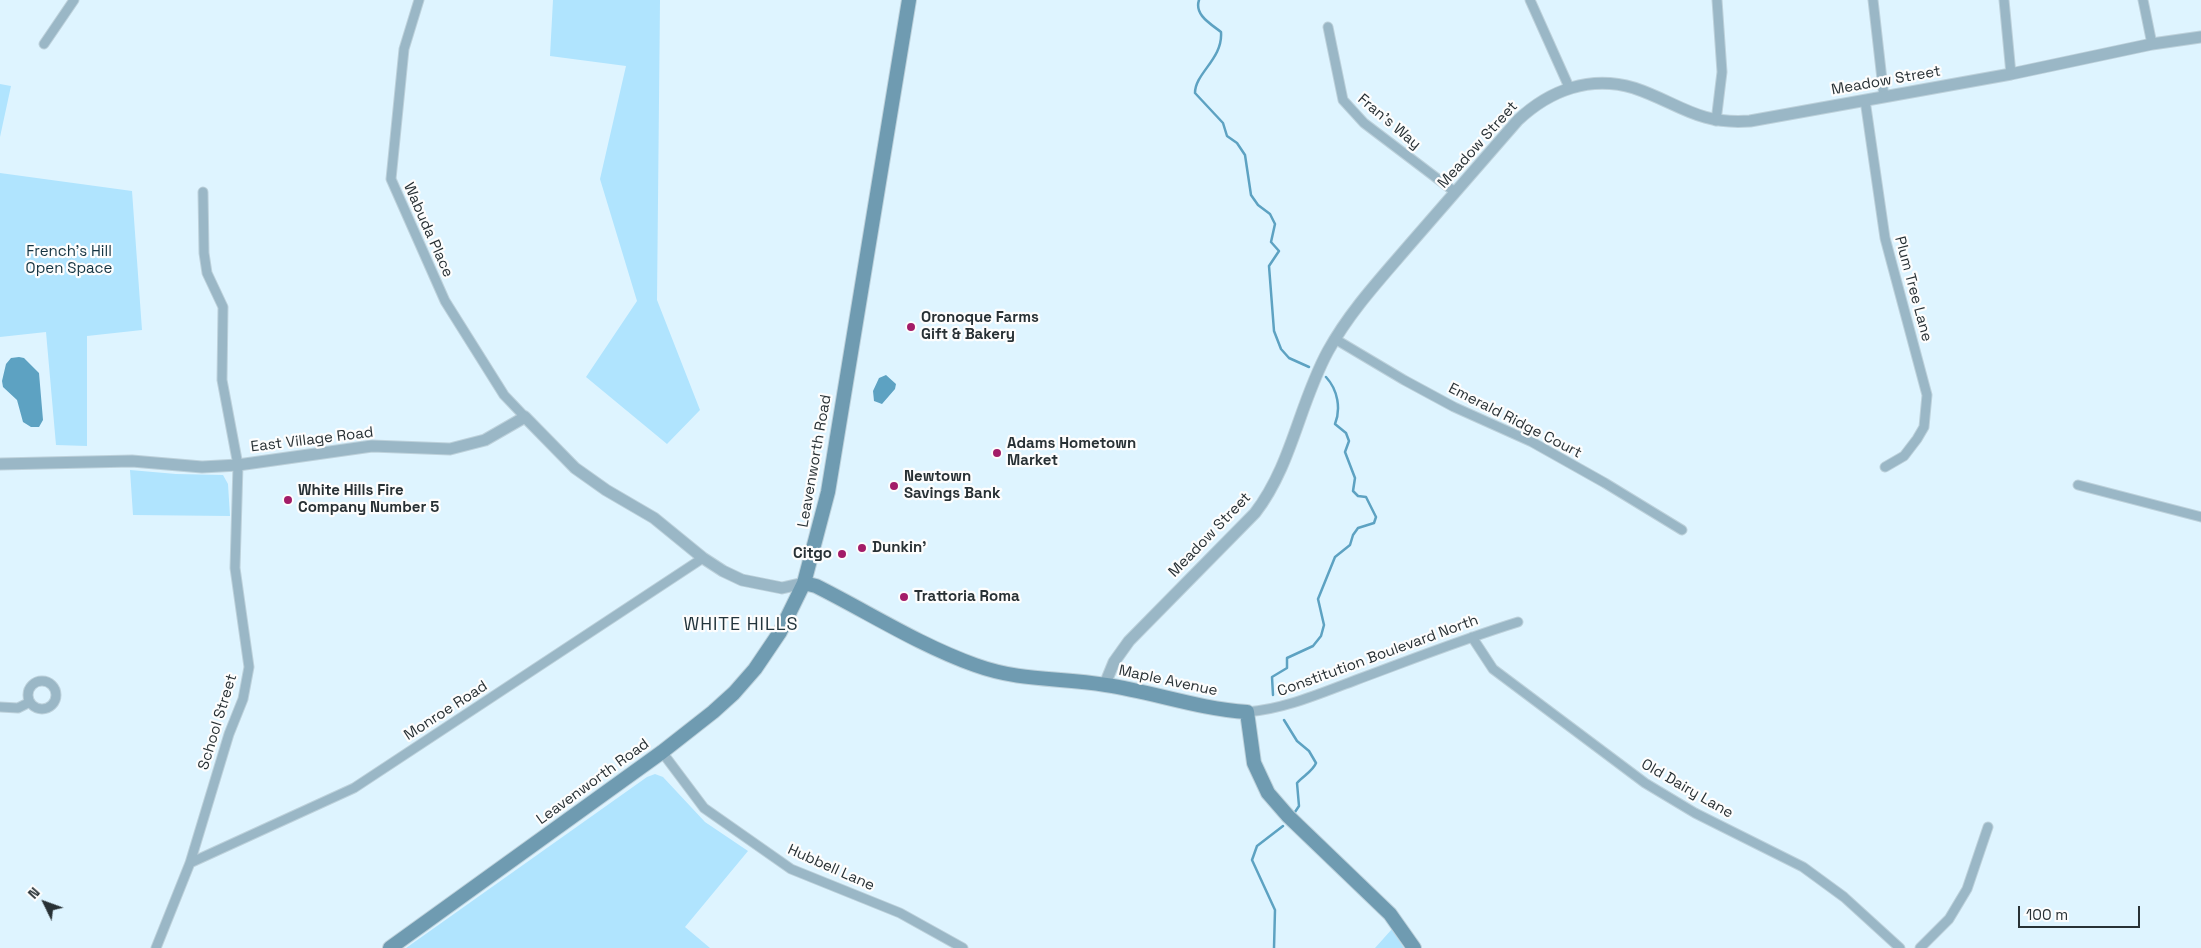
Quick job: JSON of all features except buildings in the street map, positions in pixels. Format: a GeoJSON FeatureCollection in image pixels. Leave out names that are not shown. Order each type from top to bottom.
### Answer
{"type":"FeatureCollection","features":[{"type":"Feature","properties":{"kind":"main road","name":"Leavenworth Road"},"geometry":{"type":"LineString","coordinates":[[390,948],[662,752],[734,693],[755,669],[780,632],[804,583],[828,492],[909,0]]}},
{"type":"Feature","properties":{"kind":"main road","name":"Maple Avenue"},"geometry":{"type":"LineString","coordinates":[[804,583],[816,586],[884,623],[975,665],[1004,674],[1035,679],[1105,684],[1185,701],[1206,708],[1247,712]]}},
{"type":"Feature","properties":{"kind":"main road"},"geometry":{"type":"LineString","coordinates":[[1247,712],[1254,763],[1268,793],[1288,816],[1390,914],[1414,948]]}},
{"type":"Feature","properties":{"kind":"street"},"geometry":{"type":"LineString","coordinates":[[44,44],[74,0]]}},
{"type":"Feature","properties":{"kind":"street","name":"Wabuda Place"},"geometry":{"type":"LineString","coordinates":[[419,0],[404,49],[391,179],[445,301],[504,395],[525,417]]}},
{"type":"Feature","properties":{"kind":"street"},"geometry":{"type":"LineString","coordinates":[[1530,0],[1568,87]]}},
{"type":"Feature","properties":{"kind":"street"},"geometry":{"type":"LineString","coordinates":[[1716,121],[1722,72],[1717,0]]}},
{"type":"Feature","properties":{"kind":"street"},"geometry":{"type":"LineString","coordinates":[[1873,0],[1884,97]]}},
{"type":"Feature","properties":{"kind":"street"},"geometry":{"type":"LineString","coordinates":[[2004,0],[2012,74]]}},
{"type":"Feature","properties":{"kind":"street"},"geometry":{"type":"LineString","coordinates":[[2143,0],[2152,44]]}},
{"type":"Feature","properties":{"kind":"street","name":"Fran's Way"},"geometry":{"type":"LineString","coordinates":[[1328,27],[1343,100],[1364,123],[1455,192]]}},
{"type":"Feature","properties":{"kind":"street","name":"Meadow Street"},"geometry":{"type":"LineString","coordinates":[[1105,684],[1114,662],[1129,641],[1255,513],[1267,497],[1285,463],[1320,366],[1335,339],[1365,296],[1528,111],[1542,100],[1568,87],[1596,83],[1624,86],[1654,96],[1692,114],[1716,121],[1750,121],[2012,74],[2152,44],[2201,37]]}},
{"type":"Feature","properties":{"kind":"street","name":"Plum Tree Lane"},"geometry":{"type":"LineString","coordinates":[[1864,100],[1885,238],[1927,395],[1924,427],[1918,439],[1904,456],[1885,467]]}},
{"type":"Feature","properties":{"kind":"street","name":"School Street"},"geometry":{"type":"LineString","coordinates":[[156,948],[190,863],[229,734],[243,699],[249,668],[235,568],[238,465],[222,380],[223,307],[207,273],[204,253],[203,192]]}},
{"type":"Feature","properties":{"kind":"street","name":"Emerald Ridge Court"},"geometry":{"type":"LineString","coordinates":[[1335,339],[1454,407],[1532,442],[1604,482],[1682,530]]}},
{"type":"Feature","properties":{"kind":"street"},"geometry":{"type":"LineString","coordinates":[[525,417],[575,468],[606,490],[654,518],[703,558],[742,580],[782,588],[804,583]]}},
{"type":"Feature","properties":{"kind":"street","name":"East Village Road"},"geometry":{"type":"LineString","coordinates":[[0,464],[132,461],[202,467],[238,465],[372,446],[431,450],[450,449],[485,440],[525,417]]}},
{"type":"Feature","properties":{"kind":"street"},"geometry":{"type":"LineString","coordinates":[[2078,485],[2201,517]]}},
{"type":"Feature","properties":{"kind":"street","name":"Monroe Road"},"geometry":{"type":"LineString","coordinates":[[190,863],[354,788],[703,558]]}},
{"type":"Feature","properties":{"kind":"street","name":"Constitution Boulevard North"},"geometry":{"type":"LineString","coordinates":[[1247,712],[1294,703],[1472,637],[1518,622]]}},
{"type":"Feature","properties":{"kind":"street","name":"Old Dairy Lane"},"geometry":{"type":"LineString","coordinates":[[1472,637],[1493,669],[1645,783],[1695,813],[1803,866],[1844,897],[1900,948]]}},
{"type":"Feature","properties":{"kind":"street"},"geometry":{"type":"LineString","coordinates":[[0,707],[18,708],[30,702]]}},
{"type":"Feature","properties":{"kind":"street","name":"Hubbell Lane"},"geometry":{"type":"LineString","coordinates":[[662,752],[704,808],[791,869],[900,914],[963,948]]}},
{"type":"Feature","properties":{"kind":"street"},"geometry":{"type":"LineString","coordinates":[[1920,948],[1948,919],[1967,889],[1988,827]]}},
{"type":"Feature","properties":{"kind":"green space"},"geometry":{"type":"Polygon","coordinates":[[[553,0],[660,0],[657,300],[700,410],[667,444],[586,377],[637,301],[600,179],[626,66],[550,56],[553,0]]]}},
{"type":"Feature","properties":{"kind":"green space"},"geometry":{"type":"Polygon","coordinates":[[[0,84],[11,86],[0,137],[0,84]]]}},
{"type":"Feature","properties":{"kind":"green space","name":"French's Hill Open Space"},"geometry":{"type":"Polygon","coordinates":[[[0,173],[132,191],[142,330],[87,336],[87,446],[56,445],[46,332],[0,337],[0,173]]]}},
{"type":"Feature","properties":{"kind":"green space"},"geometry":{"type":"Polygon","coordinates":[[[130,470],[176,474],[223,475],[228,484],[230,516],[133,515],[130,470]]]}},
{"type":"Feature","properties":{"kind":"green space"},"geometry":{"type":"Polygon","coordinates":[[[655,774],[663,777],[705,822],[748,851],[685,927],[710,948],[406,948],[647,777],[655,774]]]}},
{"type":"Feature","properties":{"kind":"green space"},"geometry":{"type":"Polygon","coordinates":[[[1392,929],[1404,948],[1375,948],[1392,929]]]}},
{"type":"Feature","properties":{"kind":"shaded area"},"geometry":{"type":"Polygon","coordinates":[[[11,358],[24,358],[39,373],[43,420],[39,427],[31,427],[23,422],[17,400],[3,387],[2,381],[6,364],[11,358]]]}},
{"type":"Feature","properties":{"kind":"shaded area"},"geometry":{"type":"Polygon","coordinates":[[[886,375],[896,384],[895,389],[882,404],[874,401],[873,391],[879,378],[886,375]]]}},
{"type":"Feature","properties":{"kind":"waterway"},"geometry":{"type":"LineString","coordinates":[[1199,0],[1198,5],[1201,15],[1221,32],[1218,50],[1199,79],[1195,93],[1223,123],[1227,136],[1237,143],[1245,155],[1251,195],[1258,205],[1270,214],[1275,224],[1271,242],[1279,251],[1269,266],[1274,331],[1281,349],[1289,358],[1309,367]]}},
{"type":"Feature","properties":{"kind":"waterway"},"geometry":{"type":"LineString","coordinates":[[1273,695],[1272,677],[1287,668],[1287,658],[1313,646],[1321,636],[1324,625],[1318,599],[1335,557],[1350,545],[1353,535],[1358,528],[1374,523],[1376,517],[1366,497],[1358,496],[1353,491],[1355,478],[1345,452],[1349,441],[1346,433],[1335,424],[1338,412],[1336,394],[1326,377]]}},
{"type":"Feature","properties":{"kind":"waterway"},"geometry":{"type":"LineString","coordinates":[[1284,720],[1297,741],[1309,751],[1316,763],[1297,783],[1299,806],[1295,812]]}},
{"type":"Feature","properties":{"kind":"waterway"},"geometry":{"type":"LineString","coordinates":[[1274,948],[1275,910],[1252,860],[1257,846],[1283,826]]}},
{"type":"Feature","properties":{"kind":"place","name":"Oronoque Farms Gift & Bakery"},"geometry":{"type":"Point","coordinates":[911,327]}},
{"type":"Feature","properties":{"kind":"place","name":"Adams Hometown Market"},"geometry":{"type":"Point","coordinates":[997,453]}},
{"type":"Feature","properties":{"kind":"place","name":"Newtown Savings Bank"},"geometry":{"type":"Point","coordinates":[894,486]}},
{"type":"Feature","properties":{"kind":"place","name":"White Hills Fire Company Number 5"},"geometry":{"type":"Point","coordinates":[288,500]}},
{"type":"Feature","properties":{"kind":"place","name":"Dunkin'"},"geometry":{"type":"Point","coordinates":[862,548]}},
{"type":"Feature","properties":{"kind":"place","name":"Citgo"},"geometry":{"type":"Point","coordinates":[842,554]}},
{"type":"Feature","properties":{"kind":"place","name":"Trattoria Roma"},"geometry":{"type":"Point","coordinates":[904,597]}},
{"type":"Feature","properties":{"kind":"district","name":"WHITE HILLS"},"geometry":{"type":"Point","coordinates":[741,625]}}]}
